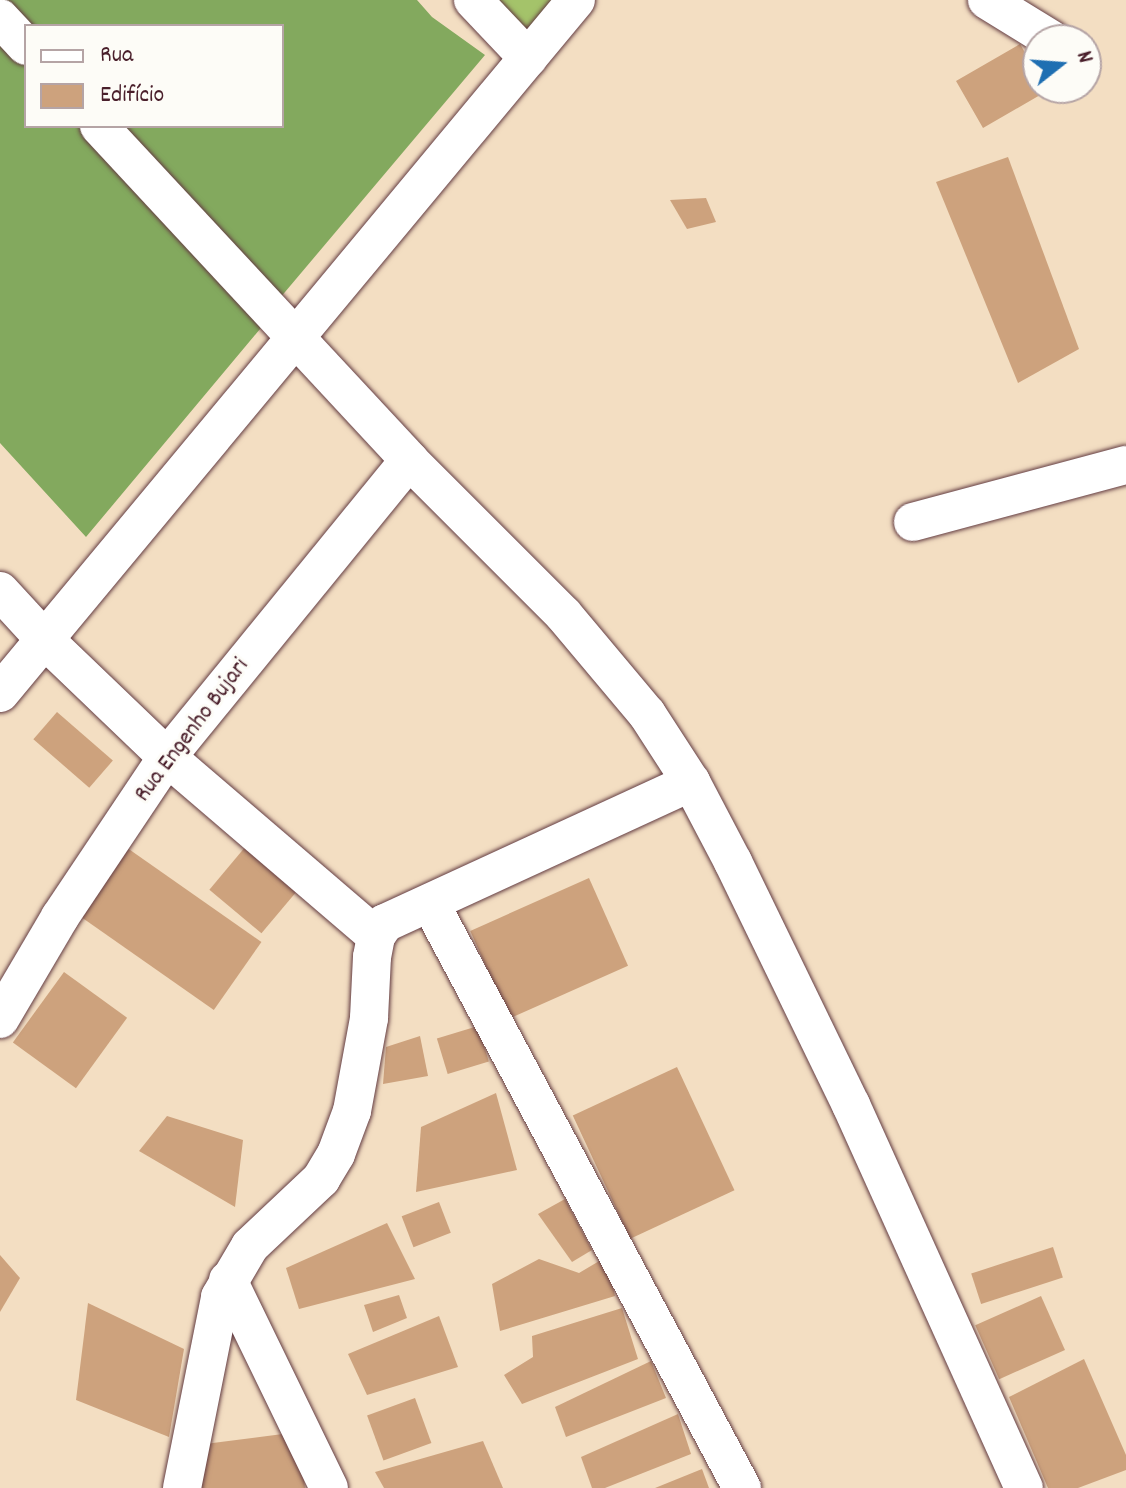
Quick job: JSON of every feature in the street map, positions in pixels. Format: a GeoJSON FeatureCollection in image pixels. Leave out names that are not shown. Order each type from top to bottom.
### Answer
{"type":"FeatureCollection","features":[{"type":"Feature","properties":{"kind":"street"},"geometry":{"type":"LineString","coordinates":[[473,0],[528,58]]}},
{"type":"Feature","properties":{"kind":"street"},"geometry":{"type":"LineString","coordinates":[[0,693],[576,0]]}},
{"type":"Feature","properties":{"kind":"street"},"geometry":{"type":"LineString","coordinates":[[987,0],[1026,24]]}},
{"type":"Feature","properties":{"kind":"street"},"geometry":{"type":"LineString","coordinates":[[0,18],[24,44]]}},
{"type":"Feature","properties":{"kind":"street"},"geometry":{"type":"LineString","coordinates":[[101,128],[409,460],[563,614],[647,714],[691,782],[851,1105],[1024,1488]]}},
{"type":"Feature","properties":{"kind":"street","name":"Rua Engenho Bujari"},"geometry":{"type":"LineString","coordinates":[[0,1019],[60,917],[167,757],[409,460]]}},
{"type":"Feature","properties":{"kind":"street"},"geometry":{"type":"LineString","coordinates":[[913,522],[1126,465]]}},
{"type":"Feature","properties":{"kind":"street"},"geometry":{"type":"LineString","coordinates":[[0,591],[46,641],[167,757],[376,936]]}},
{"type":"Feature","properties":{"kind":"street"},"geometry":{"type":"LineString","coordinates":[[182,1488],[212,1328],[228,1280],[250,1246],[321,1179],[336,1154],[352,1111],[361,1065],[376,936],[385,923],[691,782]]}},
{"type":"Feature","properties":{"kind":"street"},"geometry":{"type":"LineString","coordinates":[[430,903],[742,1488]]}},
{"type":"Feature","properties":{"kind":"street"},"geometry":{"type":"LineString","coordinates":[[228,1280],[329,1488]]}},
{"type":"Feature","properties":{"kind":"green space"},"geometry":{"type":"Polygon","coordinates":[[[0,0],[417,0],[432,17],[485,55],[269,311],[101,128],[284,128],[284,24],[24,24],[0,0]]]}},
{"type":"Feature","properties":{"kind":"green space"},"geometry":{"type":"Polygon","coordinates":[[[473,0],[576,0],[528,58],[473,0]]]}},
{"type":"Feature","properties":{"kind":"green space"},"geometry":{"type":"Polygon","coordinates":[[[0,37],[24,63],[24,128],[84,128],[265,323],[86,537],[0,443],[0,37]]]}},
{"type":"Feature","properties":{"kind":"building"},"geometry":{"type":"Polygon","coordinates":[[[1020,44],[1022,47],[1022,104],[1025,104],[983,128],[956,81],[1020,44]]]}},
{"type":"Feature","properties":{"kind":"building"},"geometry":{"type":"Polygon","coordinates":[[[1008,157],[1079,349],[1018,383],[936,182],[1008,157]]]}},
{"type":"Feature","properties":{"kind":"building"},"geometry":{"type":"Polygon","coordinates":[[[706,198],[716,222],[687,229],[670,200],[706,198]]]}},
{"type":"Feature","properties":{"kind":"building"},"geometry":{"type":"Polygon","coordinates":[[[57,712],[113,761],[89,788],[33,739],[57,712]]]}},
{"type":"Feature","properties":{"kind":"building"},"geometry":{"type":"Polygon","coordinates":[[[123,845],[261,942],[214,1010],[75,913],[123,845]]]}},
{"type":"Feature","properties":{"kind":"building"},"geometry":{"type":"Polygon","coordinates":[[[246,846],[298,890],[261,933],[209,890],[246,846]]]}},
{"type":"Feature","properties":{"kind":"building"},"geometry":{"type":"Polygon","coordinates":[[[589,878],[628,966],[509,1019],[470,931],[589,878]]]}},
{"type":"Feature","properties":{"kind":"building"},"geometry":{"type":"Polygon","coordinates":[[[64,972],[127,1018],[76,1088],[13,1042],[64,972]]]}},
{"type":"Feature","properties":{"kind":"building"},"geometry":{"type":"Polygon","coordinates":[[[478,1026],[489,1061],[448,1074],[437,1039],[478,1026]]]}},
{"type":"Feature","properties":{"kind":"building"},"geometry":{"type":"Polygon","coordinates":[[[420,1036],[428,1076],[383,1084],[386,1047],[420,1036]]]}},
{"type":"Feature","properties":{"kind":"building"},"geometry":{"type":"Polygon","coordinates":[[[677,1067],[734,1190],[630,1239],[573,1116],[677,1067]]]}},
{"type":"Feature","properties":{"kind":"building"},"geometry":{"type":"Polygon","coordinates":[[[496,1093],[517,1170],[416,1192],[421,1127],[496,1093]]]}},
{"type":"Feature","properties":{"kind":"building"},"geometry":{"type":"Polygon","coordinates":[[[167,1116],[243,1140],[235,1207],[139,1151],[167,1116]]]}},
{"type":"Feature","properties":{"kind":"building"},"geometry":{"type":"Polygon","coordinates":[[[565,1199],[592,1250],[572,1262],[538,1214],[565,1199]]]}},
{"type":"Feature","properties":{"kind":"building"},"geometry":{"type":"Polygon","coordinates":[[[439,1202],[451,1233],[413,1247],[402,1216],[439,1202]]]}},
{"type":"Feature","properties":{"kind":"building"},"geometry":{"type":"Polygon","coordinates":[[[387,1223],[415,1279],[299,1309],[286,1268],[387,1223]]]}},
{"type":"Feature","properties":{"kind":"building"},"geometry":{"type":"Polygon","coordinates":[[[1053,1247],[1063,1277],[981,1304],[971,1274],[1053,1247]]]}},
{"type":"Feature","properties":{"kind":"building"},"geometry":{"type":"Polygon","coordinates":[[[0,1255],[20,1278],[0,1312],[0,1255]]]}},
{"type":"Feature","properties":{"kind":"building"},"geometry":{"type":"Polygon","coordinates":[[[606,1257],[615,1296],[500,1331],[492,1284],[539,1259],[579,1273],[606,1257]]]}},
{"type":"Feature","properties":{"kind":"building"},"geometry":{"type":"Polygon","coordinates":[[[399,1295],[407,1318],[373,1332],[364,1305],[399,1295]]]}},
{"type":"Feature","properties":{"kind":"building"},"geometry":{"type":"Polygon","coordinates":[[[1041,1296],[1065,1350],[999,1379],[975,1325],[1041,1296]]]}},
{"type":"Feature","properties":{"kind":"building"},"geometry":{"type":"Polygon","coordinates":[[[88,1303],[184,1349],[169,1437],[76,1400],[88,1303]]]}},
{"type":"Feature","properties":{"kind":"building"},"geometry":{"type":"Polygon","coordinates":[[[622,1308],[638,1359],[522,1404],[504,1375],[533,1357],[532,1336],[622,1308]]]}},
{"type":"Feature","properties":{"kind":"building"},"geometry":{"type":"Polygon","coordinates":[[[439,1316],[458,1367],[367,1395],[348,1354],[439,1316]]]}},
{"type":"Feature","properties":{"kind":"building"},"geometry":{"type":"Polygon","coordinates":[[[1084,1359],[1126,1455],[1126,1470],[1078,1488],[1048,1488],[1009,1397],[1084,1359]]]}},
{"type":"Feature","properties":{"kind":"building"},"geometry":{"type":"Polygon","coordinates":[[[651,1361],[666,1398],[566,1437],[555,1407],[651,1361]]]}},
{"type":"Feature","properties":{"kind":"building"},"geometry":{"type":"Polygon","coordinates":[[[415,1398],[431,1443],[383,1461],[367,1415],[415,1398]]]}},
{"type":"Feature","properties":{"kind":"building"},"geometry":{"type":"Polygon","coordinates":[[[678,1414],[691,1454],[605,1488],[592,1488],[581,1457],[678,1414]]]}},
{"type":"Feature","properties":{"kind":"building"},"geometry":{"type":"Polygon","coordinates":[[[298,1432],[305,1488],[202,1488],[197,1445],[298,1432]]]}},
{"type":"Feature","properties":{"kind":"building"},"geometry":{"type":"Polygon","coordinates":[[[483,1441],[503,1488],[384,1488],[375,1472],[483,1441]]]}},
{"type":"Feature","properties":{"kind":"building"},"geometry":{"type":"Polygon","coordinates":[[[702,1469],[709,1488],[655,1488],[702,1469]]]}}]}
